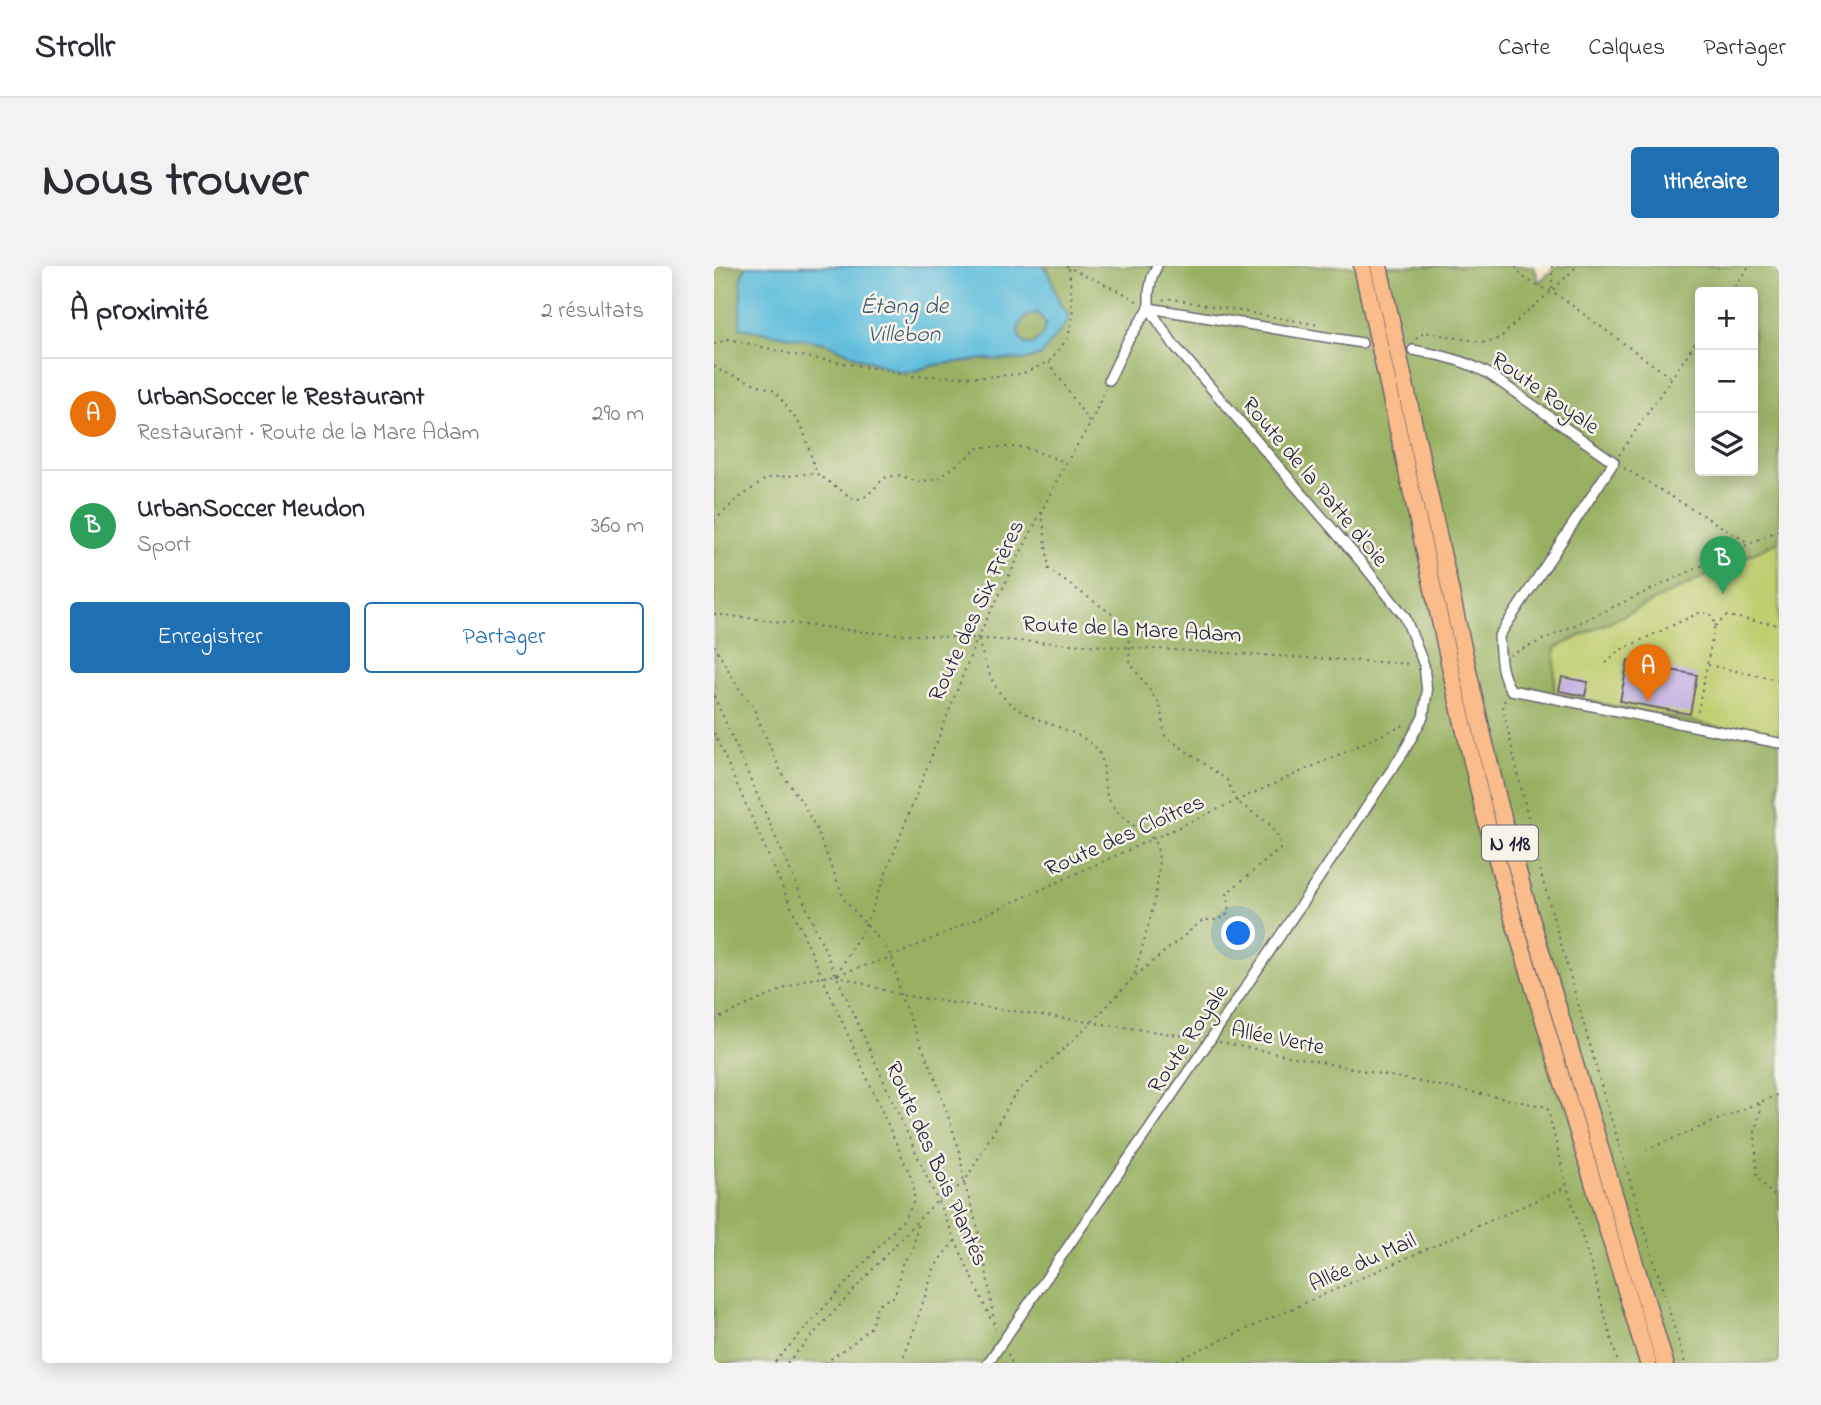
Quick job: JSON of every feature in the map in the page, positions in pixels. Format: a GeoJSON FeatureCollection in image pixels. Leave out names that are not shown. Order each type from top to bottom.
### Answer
{"type":"FeatureCollection","features":[{"type":"Feature","properties":{"kind":"highway","name":"N 118"},"geometry":{"type":"LineString","coordinates":[[1362,266],[1484,812],[1518,935],[1648,1363]]}},
{"type":"Feature","properties":{"kind":"highway","name":"N 118"},"geometry":{"type":"LineString","coordinates":[[1379,266],[1499,803],[1530,915],[1665,1363]]}},
{"type":"Feature","properties":{"kind":"street"},"geometry":{"type":"LineString","coordinates":[[1109,380],[1127,342],[1149,308],[1149,292],[1157,266]]}},
{"type":"Feature","properties":{"kind":"street"},"geometry":{"type":"LineString","coordinates":[[1149,308],[1362,344]]}},
{"type":"Feature","properties":{"kind":"street","name":"Route de la Patte d'Oie"},"geometry":{"type":"LineString","coordinates":[[1149,308],[1174,345],[1405,617],[1424,665],[1427,693]]}},
{"type":"Feature","properties":{"kind":"street","name":"Route Royale"},"geometry":{"type":"LineString","coordinates":[[1412,350],[1472,364],[1615,462],[1499,636],[1500,660]]}},
{"type":"Feature","properties":{"kind":"street"},"geometry":{"type":"LineString","coordinates":[[1500,660],[1505,681],[1511,690],[1779,743]]}},
{"type":"Feature","properties":{"kind":"street","name":"Route Royale"},"geometry":{"type":"LineString","coordinates":[[988,1363],[1403,753],[1423,717],[1427,693]]}},
{"type":"Feature","properties":{"kind":"path"},"geometry":{"type":"LineString","coordinates":[[714,274],[716,266]]}},
{"type":"Feature","properties":{"kind":"path"},"geometry":{"type":"LineString","coordinates":[[1516,266],[1517,271],[1538,287],[1552,291],[1671,377]]}},
{"type":"Feature","properties":{"kind":"path"},"geometry":{"type":"LineString","coordinates":[[1552,266],[1552,291]]}},
{"type":"Feature","properties":{"kind":"path"},"geometry":{"type":"LineString","coordinates":[[1412,350],[1416,338],[1425,332],[1486,343],[1500,338],[1577,266]]}},
{"type":"Feature","properties":{"kind":"path"},"geometry":{"type":"LineString","coordinates":[[1734,287],[1749,266]]}},
{"type":"Feature","properties":{"kind":"path"},"geometry":{"type":"LineString","coordinates":[[1067,267],[1149,308],[1166,298],[1326,326]]}},
{"type":"Feature","properties":{"kind":"path"},"geometry":{"type":"LineString","coordinates":[[714,344],[729,339],[795,355],[908,376],[983,377],[1021,374],[1049,362],[1068,338],[1073,316],[1067,267]]}},
{"type":"Feature","properties":{"kind":"path","name":"Route Royale"},"geometry":{"type":"LineString","coordinates":[[1615,462],[1695,343]]}},
{"type":"Feature","properties":{"kind":"path"},"geometry":{"type":"LineString","coordinates":[[1049,362],[1090,423]]}},
{"type":"Feature","properties":{"kind":"path"},"geometry":{"type":"LineString","coordinates":[[714,366],[775,390],[803,429],[816,472],[855,500],[867,496],[884,478],[898,475],[919,482],[939,478],[980,447],[1024,447],[1066,463]]}},
{"type":"Feature","properties":{"kind":"path","name":"Route des Six Frères"},"geometry":{"type":"LineString","coordinates":[[836,975],[866,924],[977,639],[1066,463],[1090,423],[1109,380]]}},
{"type":"Feature","properties":{"kind":"path"},"geometry":{"type":"LineString","coordinates":[[1615,462],[1749,543]]}},
{"type":"Feature","properties":{"kind":"path"},"geometry":{"type":"LineString","coordinates":[[714,522],[735,501],[767,478],[816,472]]}},
{"type":"Feature","properties":{"kind":"path"},"geometry":{"type":"LineString","coordinates":[[786,1363],[918,1220],[937,1201],[964,1183],[1015,1094],[1091,1023],[1134,978],[1203,920],[1226,917],[1229,905],[1227,893],[1280,849],[1279,838],[1268,823],[1236,801],[1227,780],[1165,736],[1160,705],[1129,661],[1130,647],[1125,623],[1049,570],[1042,512]]}},
{"type":"Feature","properties":{"kind":"path"},"geometry":{"type":"LineString","coordinates":[[1500,660],[1779,530]]}},
{"type":"Feature","properties":{"kind":"path"},"geometry":{"type":"LineString","coordinates":[[1606,663],[1618,651],[1701,612],[1711,614],[1714,628],[1694,726]]}},
{"type":"Feature","properties":{"kind":"path","name":"Route de la Mare Adam"},"geometry":{"type":"LineString","coordinates":[[714,614],[864,632],[1424,665]]}},
{"type":"Feature","properties":{"kind":"path"},"geometry":{"type":"LineString","coordinates":[[1714,628],[1727,616],[1779,625]]}},
{"type":"Feature","properties":{"kind":"path"},"geometry":{"type":"LineString","coordinates":[[977,639],[993,685],[1008,702],[1037,719],[1077,734],[1093,744],[1103,758],[1104,780],[1110,800],[1122,817],[1153,839],[1160,857],[1156,895],[1134,978]]}},
{"type":"Feature","properties":{"kind":"path"},"geometry":{"type":"LineString","coordinates":[[714,645],[738,687],[752,705],[781,772],[803,804],[845,901],[892,957],[900,995],[936,1080],[960,1152],[964,1183],[977,1225],[987,1275],[995,1329]]}},
{"type":"Feature","properties":{"kind":"path"},"geometry":{"type":"LineString","coordinates":[[1706,665],[1779,680]]}},
{"type":"Feature","properties":{"kind":"path"},"geometry":{"type":"LineString","coordinates":[[1511,690],[1502,704],[1541,874],[1685,1363]]}},
{"type":"Feature","properties":{"kind":"path","name":"Route des Bois Plantés"},"geometry":{"type":"LineString","coordinates":[[714,696],[836,975],[1012,1363]]}},
{"type":"Feature","properties":{"kind":"path","name":"Route des Cloîtres"},"geometry":{"type":"LineString","coordinates":[[714,1020],[804,980],[836,975],[892,957],[1423,717]]}},
{"type":"Feature","properties":{"kind":"path"},"geometry":{"type":"LineString","coordinates":[[714,733],[915,1188],[914,1202],[904,1219],[774,1363]]}},
{"type":"Feature","properties":{"kind":"path","name":"Allée Verte"},"geometry":{"type":"LineString","coordinates":[[836,975],[900,995],[1210,1040],[1547,1107],[1567,1187]]}},
{"type":"Feature","properties":{"kind":"path"},"geometry":{"type":"LineString","coordinates":[[1646,1150],[1779,1094]]}},
{"type":"Feature","properties":{"kind":"path"},"geometry":{"type":"LineString","coordinates":[[1759,1103],[1761,1109],[1755,1131],[1757,1176],[1772,1195],[1779,1194]]}},
{"type":"Feature","properties":{"kind":"path"},"geometry":{"type":"LineString","coordinates":[[1567,1187],[1618,1363]]}},
{"type":"Feature","properties":{"kind":"path","name":"Allée du Mail"},"geometry":{"type":"LineString","coordinates":[[1170,1363],[1567,1187]]}},
{"type":"Feature","properties":{"kind":"path"},"geometry":{"type":"LineString","coordinates":[[825,1363],[871,1327],[878,1304],[895,1296],[902,1264],[913,1249],[918,1220]]}},
{"type":"Feature","properties":{"kind":"path"},"geometry":{"type":"LineString","coordinates":[[901,1363],[934,1269],[955,1241]]}},
{"type":"Feature","properties":{"kind":"green space"},"geometry":{"type":"Polygon","coordinates":[[[714,266],[746,266],[741,278],[740,328],[827,343],[890,369],[914,371],[934,365],[986,359],[1027,360],[1041,355],[1067,321],[1057,299],[1049,270],[1042,266],[1534,266],[1539,282],[1557,266],[1779,266],[1779,541],[1555,648],[1554,694],[1779,739],[1779,1363],[714,1363],[714,266]]]}},
{"type":"Feature","properties":{"kind":"green space"},"geometry":{"type":"Polygon","coordinates":[[[1038,312],[1046,323],[1042,336],[1032,345],[1027,344],[1020,338],[1020,325],[1027,316],[1038,312]]]}},
{"type":"Feature","properties":{"kind":"green space"},"geometry":{"type":"Polygon","coordinates":[[[1779,541],[1779,739],[1554,694],[1555,648],[1779,541]]]}},
{"type":"Feature","properties":{"kind":"water","name":"Étang de Villebon"},"geometry":{"type":"Polygon","coordinates":[[[746,266],[1042,266],[1050,276],[1059,302],[1068,313],[1068,321],[1041,355],[1027,360],[986,359],[901,372],[827,343],[740,328],[741,278],[746,266]],[[1038,313],[1028,316],[1020,325],[1020,338],[1032,345],[1042,336],[1046,323],[1038,313]]]}},
{"type":"Feature","properties":{"kind":"building"},"geometry":{"type":"Polygon","coordinates":[[[1647,653],[1657,655],[1655,667],[1697,675],[1690,714],[1620,701],[1628,660],[1645,665],[1647,653]]]}},
{"type":"Feature","properties":{"kind":"building"},"geometry":{"type":"Polygon","coordinates":[[[1562,677],[1588,682],[1585,696],[1559,691],[1562,677]]]}},
{"type":"Feature","properties":{"kind":"tunnel"},"geometry":{"type":"LineString","coordinates":[[1362,343],[1413,350]]}},
{"type":"Feature","properties":{"kind":"place","name":"UrbanSoccer Meudon"},"geometry":{"type":"Point","coordinates":[1723,594]}},
{"type":"Feature","properties":{"kind":"place","name":"UrbanSoccer le Restaurant"},"geometry":{"type":"Point","coordinates":[1648,702]}}]}
